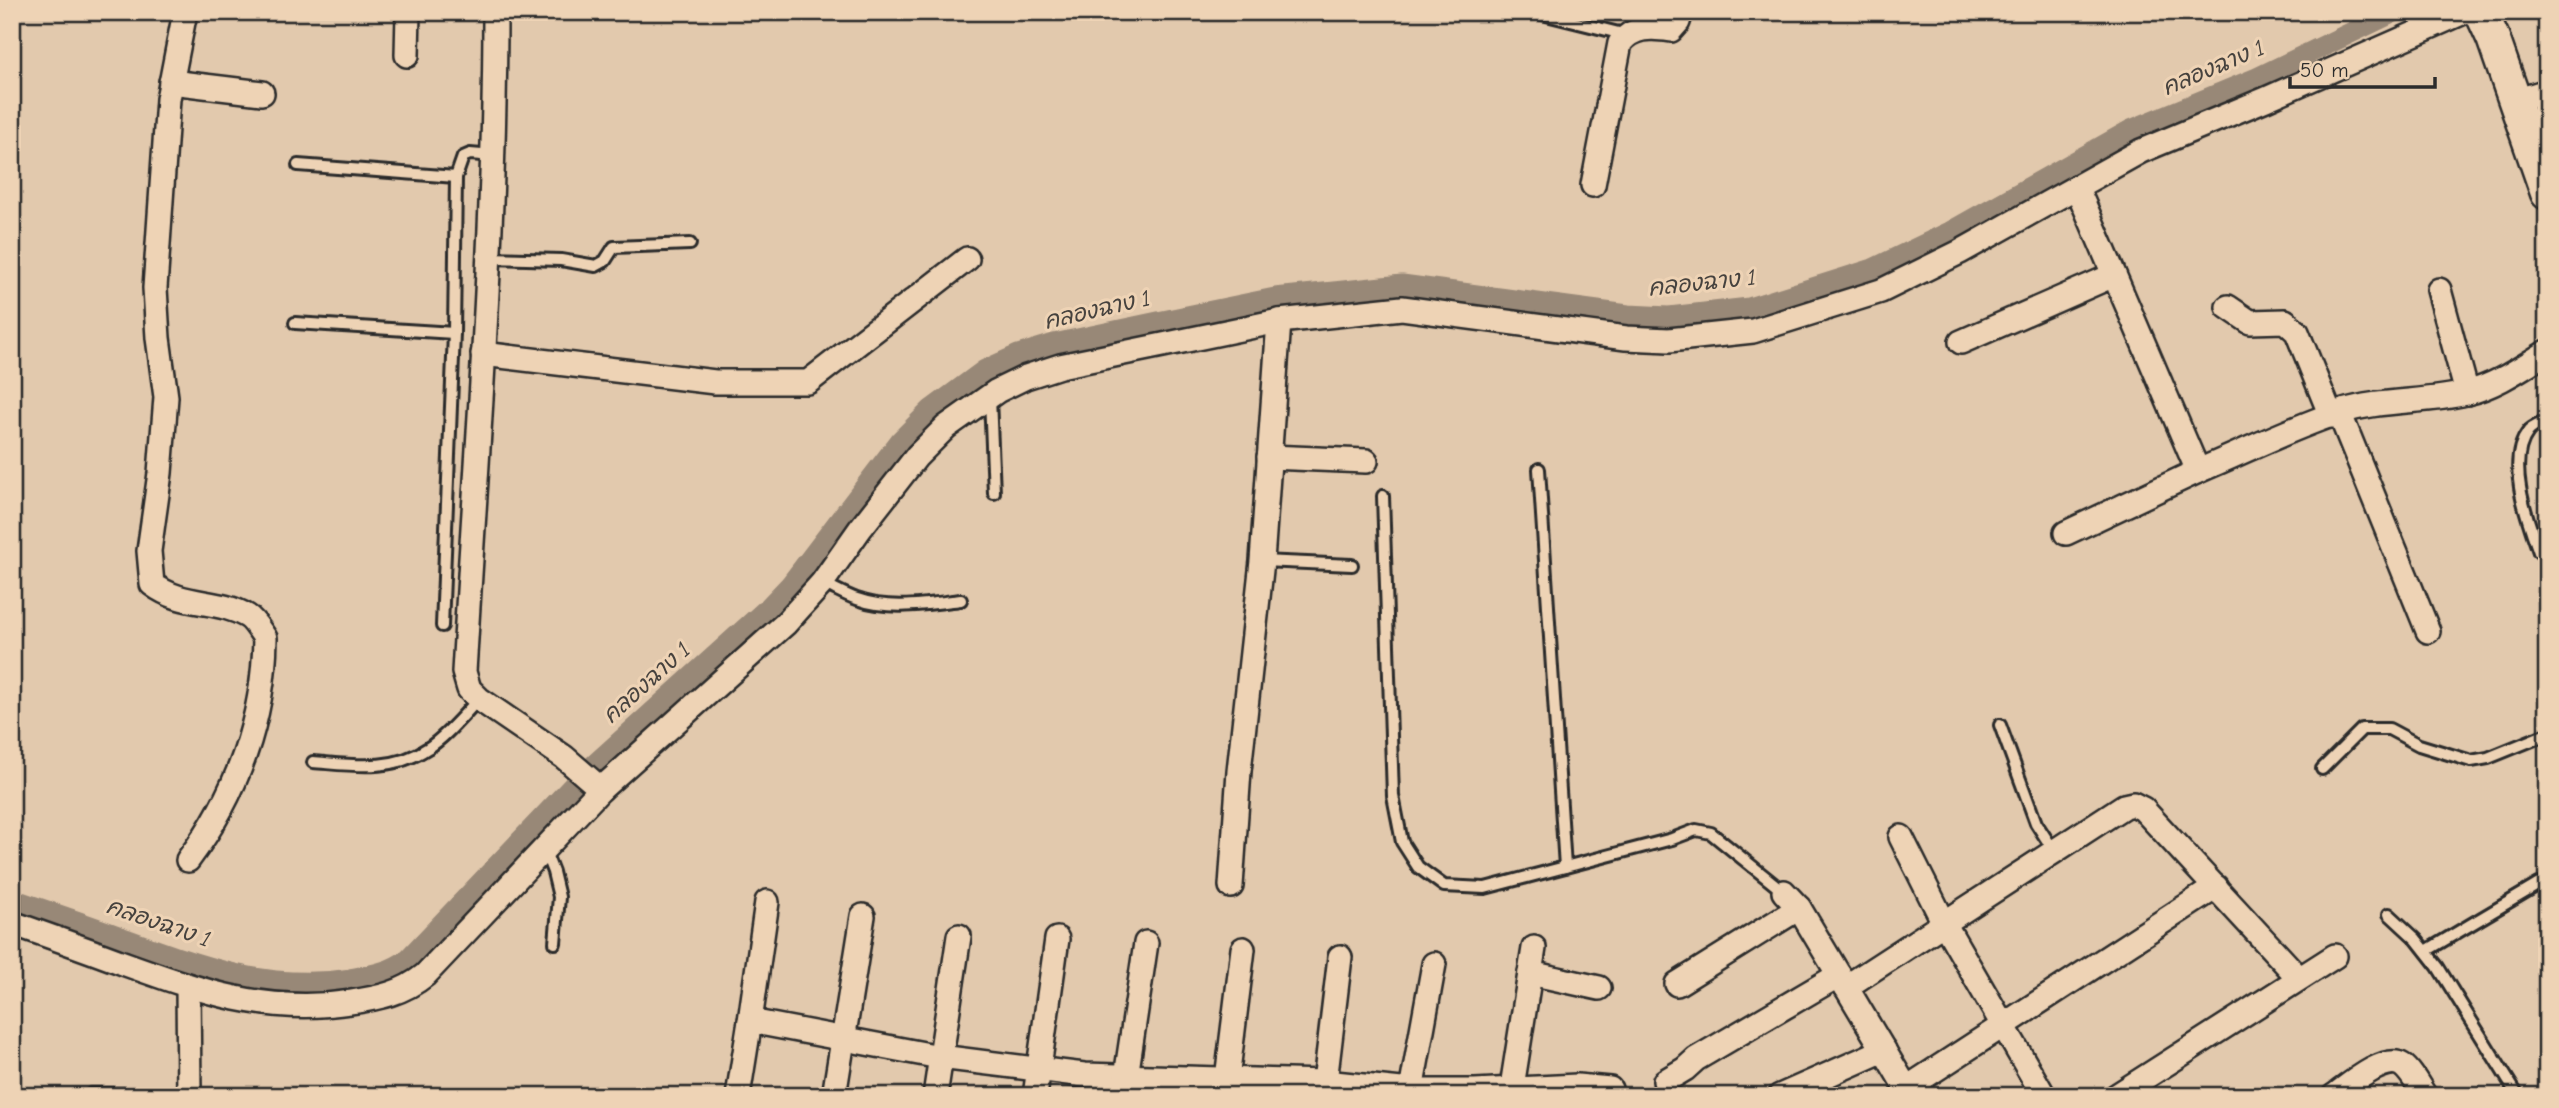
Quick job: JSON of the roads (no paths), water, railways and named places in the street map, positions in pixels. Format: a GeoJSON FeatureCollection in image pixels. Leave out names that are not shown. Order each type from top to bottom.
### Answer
{"type":"FeatureCollection","features":[{"type":"Feature","properties":{"kind":"main road"},"geometry":{"type":"LineString","coordinates":[[2481,12],[2493,38],[2547,193]]}},
{"type":"Feature","properties":{"kind":"street"},"geometry":{"type":"LineString","coordinates":[[185,12],[172,82],[162,170],[155,288],[166,397],[160,473],[149,551],[152,584],[168,596],[224,606],[250,617],[265,638],[265,659],[258,705],[239,774],[202,841],[188,860]]}},
{"type":"Feature","properties":{"kind":"street"},"geometry":{"type":"LineString","coordinates":[[407,55],[408,12]]}},
{"type":"Feature","properties":{"kind":"street"},"geometry":{"type":"LineString","coordinates":[[495,12],[489,258],[464,672],[469,689],[479,699],[564,757],[596,785]]}},
{"type":"Feature","properties":{"kind":"street"},"geometry":{"type":"LineString","coordinates":[[1594,185],[1620,43],[1627,35],[1651,27],[1671,30],[1678,22],[1681,12]]}},
{"type":"Feature","properties":{"kind":"street"},"geometry":{"type":"LineString","coordinates":[[12,923],[188,986],[247,1002],[324,1006],[380,998],[398,992],[425,975],[544,849],[596,785],[785,624],[822,583],[917,456],[946,428],[990,395],[1026,377],[1060,366],[1279,321],[1402,308],[1626,338],[1669,340],[1753,331],[1881,290],[1960,252],[2141,151],[2464,12]]}},
{"type":"Feature","properties":{"kind":"street"},"geometry":{"type":"LineString","coordinates":[[172,82],[262,93]]}},
{"type":"Feature","properties":{"kind":"street"},"geometry":{"type":"LineString","coordinates":[[2515,101],[2547,91]]}},
{"type":"Feature","properties":{"kind":"street"},"geometry":{"type":"LineString","coordinates":[[2077,188],[2198,471]]}},
{"type":"Feature","properties":{"kind":"street"},"geometry":{"type":"LineString","coordinates":[[483,354],[715,382],[808,382],[967,259]]}},
{"type":"Feature","properties":{"kind":"street"},"geometry":{"type":"LineString","coordinates":[[1961,342],[2114,275]]}},
{"type":"Feature","properties":{"kind":"street"},"geometry":{"type":"LineString","coordinates":[[2439,290],[2467,393]]}},
{"type":"Feature","properties":{"kind":"street"},"geometry":{"type":"LineString","coordinates":[[2228,307],[2250,322],[2285,321],[2297,332],[2428,631]]}},
{"type":"Feature","properties":{"kind":"street"},"geometry":{"type":"LineString","coordinates":[[1231,886],[1239,771],[1262,561],[1279,321]]}},
{"type":"Feature","properties":{"kind":"street"},"geometry":{"type":"LineString","coordinates":[[2066,533],[2198,471],[2335,414],[2373,403],[2467,393],[2496,383],[2547,352]]}},
{"type":"Feature","properties":{"kind":"street"},"geometry":{"type":"LineString","coordinates":[[1269,457],[1366,461]]}},
{"type":"Feature","properties":{"kind":"street"},"geometry":{"type":"LineString","coordinates":[[1665,1081],[1696,1059],[1843,981],[1944,923],[2124,806],[2133,804],[2143,809],[2298,977]]}},
{"type":"Feature","properties":{"kind":"street"},"geometry":{"type":"LineString","coordinates":[[1901,837],[1944,923],[2044,1096]]}},
{"type":"Feature","properties":{"kind":"street"},"geometry":{"type":"LineString","coordinates":[[1677,984],[1791,900],[1909,1092],[2004,1025],[2216,887]]}},
{"type":"Feature","properties":{"kind":"street"},"geometry":{"type":"LineString","coordinates":[[738,1096],[767,902]]}},
{"type":"Feature","properties":{"kind":"street"},"geometry":{"type":"LineString","coordinates":[[834,1096],[863,916]]}},
{"type":"Feature","properties":{"kind":"street"},"geometry":{"type":"LineString","coordinates":[[935,1096],[959,936]]}},
{"type":"Feature","properties":{"kind":"street"},"geometry":{"type":"LineString","coordinates":[[1035,1096],[1057,939]]}},
{"type":"Feature","properties":{"kind":"street"},"geometry":{"type":"LineString","coordinates":[[1126,1077],[1146,943]]}},
{"type":"Feature","properties":{"kind":"street"},"geometry":{"type":"LineString","coordinates":[[1512,1087],[1534,948]]}},
{"type":"Feature","properties":{"kind":"street"},"geometry":{"type":"LineString","coordinates":[[1227,1079],[1243,949]]}},
{"type":"Feature","properties":{"kind":"street"},"geometry":{"type":"LineString","coordinates":[[2116,1096],[2298,977],[2335,956]]}},
{"type":"Feature","properties":{"kind":"street"},"geometry":{"type":"LineString","coordinates":[[1325,1082],[1340,957]]}},
{"type":"Feature","properties":{"kind":"street"},"geometry":{"type":"LineString","coordinates":[[1411,1090],[1434,964]]}},
{"type":"Feature","properties":{"kind":"street"},"geometry":{"type":"LineString","coordinates":[[1530,973],[1599,988]]}},
{"type":"Feature","properties":{"kind":"street"},"geometry":{"type":"LineString","coordinates":[[188,986],[189,1095]]}},
{"type":"Feature","properties":{"kind":"street"},"geometry":{"type":"LineString","coordinates":[[750,1021],[940,1057],[1084,1075],[1126,1077],[1161,1087],[1227,1079],[1289,1089],[1325,1082],[1386,1091],[1474,1093],[1512,1087],[1576,1091],[1609,1088]]}},
{"type":"Feature","properties":{"kind":"street"},"geometry":{"type":"LineString","coordinates":[[1780,1096],[1884,1050]]}},
{"type":"Feature","properties":{"kind":"street"},"geometry":{"type":"LineString","coordinates":[[2334,1096],[2381,1064],[2391,1062],[2402,1065],[2425,1096]]}},
{"type":"Feature","properties":{"kind":"lane"},"geometry":{"type":"LineString","coordinates":[[1534,12],[1627,35]]}},
{"type":"Feature","properties":{"kind":"lane"},"geometry":{"type":"LineString","coordinates":[[442,626],[454,333],[456,177],[463,157],[470,154],[493,156]]}},
{"type":"Feature","properties":{"kind":"lane"},"geometry":{"type":"LineString","coordinates":[[298,165],[456,177]]}},
{"type":"Feature","properties":{"kind":"lane"},"geometry":{"type":"LineString","coordinates":[[489,258],[561,260],[596,266],[605,261],[614,247],[690,244]]}},
{"type":"Feature","properties":{"kind":"lane"},"geometry":{"type":"LineString","coordinates":[[295,323],[454,333]]}},
{"type":"Feature","properties":{"kind":"lane"},"geometry":{"type":"LineString","coordinates":[[990,395],[993,493]]}},
{"type":"Feature","properties":{"kind":"lane"},"geometry":{"type":"LineString","coordinates":[[2539,552],[2519,491],[2521,444],[2530,429],[2547,421]]}},
{"type":"Feature","properties":{"kind":"lane"},"geometry":{"type":"LineString","coordinates":[[1539,469],[1565,867]]}},
{"type":"Feature","properties":{"kind":"lane"},"geometry":{"type":"LineString","coordinates":[[1383,496],[1393,796],[1402,842],[1418,867],[1444,886],[1485,888],[1672,839],[1696,830],[1711,833],[1791,900]]}},
{"type":"Feature","properties":{"kind":"lane"},"geometry":{"type":"LineString","coordinates":[[1262,561],[1352,565]]}},
{"type":"Feature","properties":{"kind":"lane"},"geometry":{"type":"LineString","coordinates":[[822,583],[858,600],[889,605],[915,606],[961,600]]}},
{"type":"Feature","properties":{"kind":"lane"},"geometry":{"type":"LineString","coordinates":[[313,762],[368,767],[399,763],[429,748],[479,699]]}},
{"type":"Feature","properties":{"kind":"lane"},"geometry":{"type":"LineString","coordinates":[[2000,725],[2036,823],[2054,851]]}},
{"type":"Feature","properties":{"kind":"lane"},"geometry":{"type":"LineString","coordinates":[[2322,769],[2362,729],[2389,729],[2419,745],[2471,761],[2488,758],[2547,734]]}},
{"type":"Feature","properties":{"kind":"lane"},"geometry":{"type":"LineString","coordinates":[[544,849],[559,897],[555,943]]}},
{"type":"Feature","properties":{"kind":"lane"},"geometry":{"type":"LineString","coordinates":[[2426,951],[2539,884]]}},
{"type":"Feature","properties":{"kind":"lane"},"geometry":{"type":"LineString","coordinates":[[2389,914],[2426,951],[2518,1096]]}},
{"type":"Feature","properties":{"kind":"lane"},"geometry":{"type":"LineString","coordinates":[[91,1094],[189,1095]]}},
{"type":"Feature","properties":{"kind":"waterway","name":"คลองฉาง 1"},"geometry":{"type":"LineString","coordinates":[[12,899],[179,958],[234,974],[291,982],[320,982],[350,979],[389,970],[409,958],[585,773],[769,607],[790,585],[900,441],[931,410],[985,370],[1018,355],[1054,344],[1275,298],[1402,285],[1628,315],[1669,317],[1749,308],[1873,269],[1950,232],[2131,130],[2257,78],[2394,12]]}}]}
